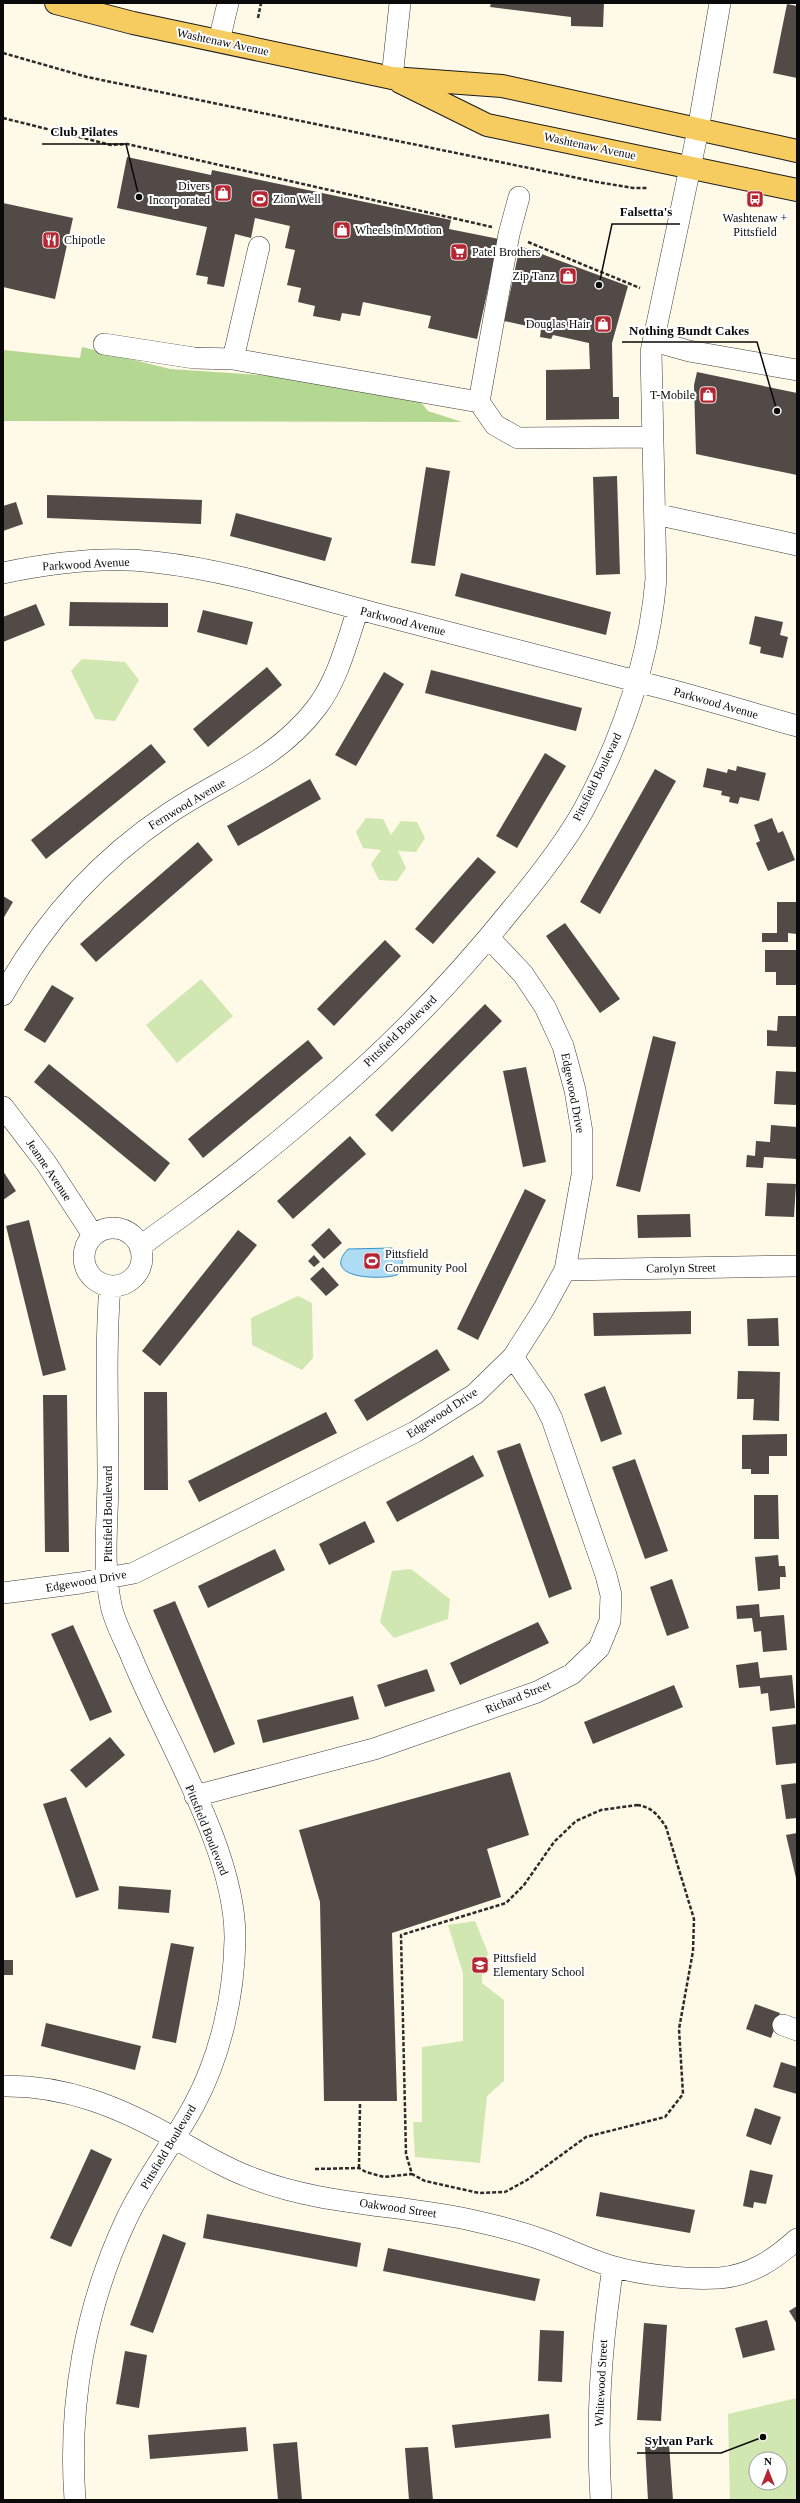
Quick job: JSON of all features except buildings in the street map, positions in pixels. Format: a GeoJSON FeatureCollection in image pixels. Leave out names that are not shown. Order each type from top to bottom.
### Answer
{"type":"FeatureCollection","features":[{"type":"Feature","properties":{"kind":"main road","name":"Washtenaw Avenue"},"geometry":{"type":"LineString","coordinates":[[56,3],[219,42],[392,78],[502,86],[797,151]]}},
{"type":"Feature","properties":{"kind":"main road","name":"Washtenaw Avenue"},"geometry":{"type":"LineString","coordinates":[[392,78],[487,125],[797,190]]}},
{"type":"Feature","properties":{"kind":"street"},"geometry":{"type":"LineString","coordinates":[[219,42],[228,3]]}},
{"type":"Feature","properties":{"kind":"street"},"geometry":{"type":"LineString","coordinates":[[392,78],[400,3]]}},
{"type":"Feature","properties":{"kind":"street","name":"Pittsfield Boulevard"},"geometry":{"type":"LineString","coordinates":[[140,1247],[190,1211],[320,1106],[421,1013],[489,938],[540,874],[582,811],[628,711],[646,652],[653,610],[656,579],[653,437],[653,341],[698,130],[720,3]]}},
{"type":"Feature","properties":{"kind":"street"},"geometry":{"type":"LineString","coordinates":[[519,197],[509,234],[479,402],[495,425],[518,438],[653,437]]}},
{"type":"Feature","properties":{"kind":"street"},"geometry":{"type":"LineString","coordinates":[[233,359],[260,247]]}},
{"type":"Feature","properties":{"kind":"street"},"geometry":{"type":"LineString","coordinates":[[653,341],[689,351],[797,370]]}},
{"type":"Feature","properties":{"kind":"street"},"geometry":{"type":"LineString","coordinates":[[104,344],[194,358],[233,359],[479,402]]}},
{"type":"Feature","properties":{"kind":"street"},"geometry":{"type":"LineString","coordinates":[[655,514],[797,545]]}},
{"type":"Feature","properties":{"kind":"street","name":"Parkwood Avenue"},"geometry":{"type":"LineString","coordinates":[[3,573],[41,565],[100,561],[152,561],[222,573],[291,589],[358,609],[637,682],[797,726]]}},
{"type":"Feature","properties":{"kind":"street","name":"Fernwood Avenue"},"geometry":{"type":"LineString","coordinates":[[3,995],[20,964],[53,917],[80,886],[123,846],[169,813],[261,761],[299,727],[317,706],[336,674],[358,609]]}},
{"type":"Feature","properties":{"kind":"street","name":"Edgewood Drive"},"geometry":{"type":"LineString","coordinates":[[3,1593],[108,1578],[134,1572],[415,1432],[475,1394],[513,1358],[543,1310],[565,1270],[582,1175],[582,1132],[575,1090],[564,1046],[545,1008],[523,974],[489,938]]}},
{"type":"Feature","properties":{"kind":"street","name":"Jeanne Avenue"},"geometry":{"type":"LineString","coordinates":[[3,1106],[46,1163],[93,1235]]}},
{"type":"Feature","properties":{"kind":"street"},"geometry":{"type":"LineString","coordinates":[[117,1228],[134,1236],[140,1247],[142,1259],[135,1276],[123,1284],[110,1286],[94,1279],[86,1266],[85,1249],[93,1235],[102,1230],[117,1228]]}},
{"type":"Feature","properties":{"kind":"street","name":"Carolyn Street"},"geometry":{"type":"LineString","coordinates":[[565,1270],[797,1266]]}},
{"type":"Feature","properties":{"kind":"street","name":"Pittsfield Boulevard"},"geometry":{"type":"LineString","coordinates":[[75,2500],[73,2453],[76,2395],[85,2341],[94,2303],[126,2221],[173,2137],[193,2107],[211,2070],[234,1973],[235,1935],[226,1877],[195,1796],[136,1668],[111,1606],[108,1578],[110,1286]]}},
{"type":"Feature","properties":{"kind":"street","name":"Richard Street"},"geometry":{"type":"LineString","coordinates":[[195,1796],[374,1749],[536,1692],[572,1674],[599,1648],[610,1621],[611,1595],[606,1575],[552,1420],[543,1401],[513,1358]]}},
{"type":"Feature","properties":{"kind":"street","name":"Oakwood Street"},"geometry":{"type":"LineString","coordinates":[[3,2086],[29,2085],[61,2090],[93,2098],[173,2137],[199,2154],[252,2178],[282,2188],[330,2199],[406,2208],[475,2221],[540,2239],[613,2267],[662,2275],[721,2278],[748,2272],[778,2256],[797,2239]]}},
{"type":"Feature","properties":{"kind":"street","name":"Whitewood Street"},"geometry":{"type":"LineString","coordinates":[[601,2500],[598,2406],[602,2351],[613,2267]]}},
{"type":"Feature","properties":{"kind":"path"},"geometry":{"type":"LineString","coordinates":[[258,18],[260,3]]}},
{"type":"Feature","properties":{"kind":"path"},"geometry":{"type":"LineString","coordinates":[[3,53],[87,77],[597,182],[633,188],[648,188]]}},
{"type":"Feature","properties":{"kind":"path"},"geometry":{"type":"LineString","coordinates":[[3,118],[111,145],[127,144],[483,224],[640,288]]}},
{"type":"Feature","properties":{"kind":"path"},"geometry":{"type":"LineString","coordinates":[[315,2169],[359,2168],[366,2172],[384,2177],[412,2174],[425,2181],[479,2193],[505,2192],[527,2180],[586,2137],[665,2117],[683,2094],[679,2029],[694,1952],[694,1919],[666,1827],[658,1815],[647,1806],[636,1805],[601,1810],[576,1821],[554,1842],[524,1885],[506,1903],[401,1935],[406,2154],[412,2174]]}},
{"type":"Feature","properties":{"kind":"path"},"geometry":{"type":"LineString","coordinates":[[359,2168],[360,2104]]}},
{"type":"Feature","properties":{"kind":"green space"},"geometry":{"type":"Polygon","coordinates":[[[82,347],[170,369],[304,378],[416,396],[428,411],[462,422],[3,421],[3,350],[80,358],[82,347]]]}},
{"type":"Feature","properties":{"kind":"green space"},"geometry":{"type":"Polygon","coordinates":[[[82,659],[125,662],[139,680],[115,721],[95,719],[71,671],[82,659]]]}},
{"type":"Feature","properties":{"kind":"green space"},"geometry":{"type":"Polygon","coordinates":[[[366,818],[383,819],[391,835],[401,821],[417,822],[425,838],[416,852],[398,851],[406,868],[397,881],[379,880],[371,864],[381,850],[363,848],[356,832],[366,818]]]}},
{"type":"Feature","properties":{"kind":"green space"},"geometry":{"type":"Polygon","coordinates":[[[201,979],[233,1016],[177,1063],[146,1025],[201,979]]]}},
{"type":"Feature","properties":{"kind":"green space"},"geometry":{"type":"Polygon","coordinates":[[[298,1296],[312,1303],[313,1358],[302,1370],[252,1345],[251,1318],[298,1296]]]}},
{"type":"Feature","properties":{"kind":"green space"},"geometry":{"type":"Polygon","coordinates":[[[411,1569],[450,1599],[448,1619],[394,1638],[380,1622],[392,1571],[411,1569]]]}},
{"type":"Feature","properties":{"kind":"green space"},"geometry":{"type":"Polygon","coordinates":[[[475,1921],[488,1953],[482,1970],[482,1983],[504,2000],[504,2081],[487,2096],[480,2163],[415,2157],[413,2122],[422,2122],[422,2047],[463,2041],[463,1973],[448,1925],[475,1921]]]}},
{"type":"Feature","properties":{"kind":"green space"},"geometry":{"type":"Polygon","coordinates":[[[797,2398],[797,2500],[730,2500],[728,2414],[797,2398]]]}},
{"type":"Feature","properties":{"kind":"water","name":"Pittsfield Community Pool"},"geometry":{"type":"Polygon","coordinates":[[[392,1248],[399,1254],[402,1260],[400,1271],[397,1275],[389,1277],[367,1277],[347,1272],[342,1266],[341,1259],[348,1249],[392,1248]]]}},
{"type":"Feature","properties":{"kind":"place","name":"Divers Incorporated"},"geometry":{"type":"Point","coordinates":[223,193]}},
{"type":"Feature","properties":{"kind":"place","name":"Club Pilates"},"geometry":{"type":"Point","coordinates":[139,197]}},
{"type":"Feature","properties":{"kind":"place","name":"Zion Well"},"geometry":{"type":"Point","coordinates":[260,199]}},
{"type":"Feature","properties":{"kind":"place","name":"Washtenaw + Pittsfield"},"geometry":{"type":"Point","coordinates":[755,199]}},
{"type":"Feature","properties":{"kind":"place","name":"Wheels in Motion"},"geometry":{"type":"Point","coordinates":[342,230]}},
{"type":"Feature","properties":{"kind":"place","name":"Chipotle"},"geometry":{"type":"Point","coordinates":[51,240]}},
{"type":"Feature","properties":{"kind":"place","name":"Patel Brothers"},"geometry":{"type":"Point","coordinates":[459,252]}},
{"type":"Feature","properties":{"kind":"place","name":"Zip Tanz"},"geometry":{"type":"Point","coordinates":[568,276]}},
{"type":"Feature","properties":{"kind":"place","name":"Falsetta's"},"geometry":{"type":"Point","coordinates":[599,285]}},
{"type":"Feature","properties":{"kind":"place","name":"Douglas Hair"},"geometry":{"type":"Point","coordinates":[603,324]}},
{"type":"Feature","properties":{"kind":"place","name":"T-Mobile"},"geometry":{"type":"Point","coordinates":[708,395]}},
{"type":"Feature","properties":{"kind":"place","name":"Nothing Bundt Cakes"},"geometry":{"type":"Point","coordinates":[777,411]}},
{"type":"Feature","properties":{"kind":"place","name":"Pittsfield Community Pool"},"geometry":{"type":"Point","coordinates":[372,1261]}},
{"type":"Feature","properties":{"kind":"place","name":"Pittsfield Elementary School"},"geometry":{"type":"Point","coordinates":[480,1965]}},
{"type":"Feature","properties":{"kind":"place","name":"Sylvan Park"},"geometry":{"type":"Point","coordinates":[763,2437]}}]}
